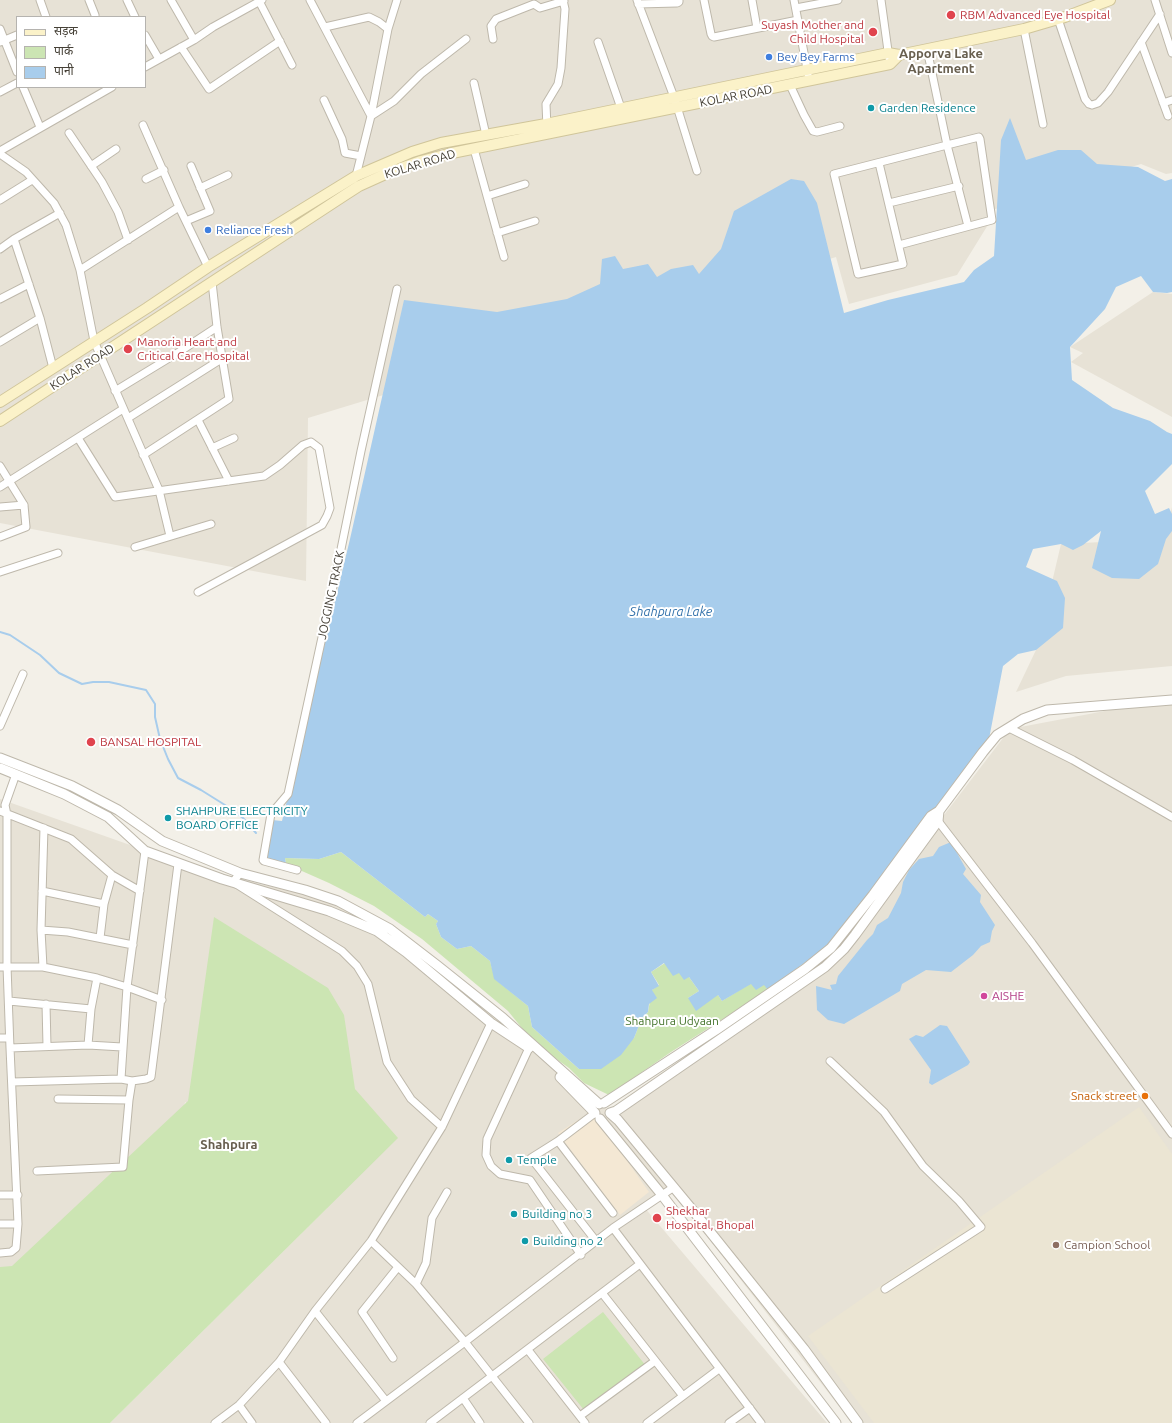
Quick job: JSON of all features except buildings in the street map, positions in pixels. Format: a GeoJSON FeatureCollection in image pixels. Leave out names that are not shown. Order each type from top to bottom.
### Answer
{"type":"FeatureCollection","features":[{"type":"Feature","properties":{"kind":"main road","name":"KOLAR ROAD"},"geometry":{"type":"LineString","coordinates":[[0,421],[359,186],[390,172],[421,161],[474,149],[621,108],[888,53],[899,55],[1024,29],[1058,19],[1110,0]]}},
{"type":"Feature","properties":{"kind":"main road"},"geometry":{"type":"LineString","coordinates":[[890,64],[899,55]]}},
{"type":"Feature","properties":{"kind":"main road","name":"KOLAR ROAD"},"geometry":{"type":"LineString","coordinates":[[0,402],[208,267],[356,176],[423,148],[441,143],[486,135],[548,129],[677,107],[890,64]]}},
{"type":"Feature","properties":{"kind":"main road"},"geometry":{"type":"LineString","coordinates":[[239,249],[246,260]]}},
{"type":"Feature","properties":{"kind":"street"},"geometry":{"type":"LineString","coordinates":[[40,0],[46,16]]}},
{"type":"Feature","properties":{"kind":"street"},"geometry":{"type":"LineString","coordinates":[[89,0],[95,15]]}},
{"type":"Feature","properties":{"kind":"street"},"geometry":{"type":"LineString","coordinates":[[127,0],[135,16]]}},
{"type":"Feature","properties":{"kind":"street"},"geometry":{"type":"LineString","coordinates":[[172,0],[194,40]]}},
{"type":"Feature","properties":{"kind":"street"},"geometry":{"type":"LineString","coordinates":[[310,0],[371,116]]}},
{"type":"Feature","properties":{"kind":"street"},"geometry":{"type":"LineString","coordinates":[[356,176],[371,116],[388,29],[397,0]]}},
{"type":"Feature","properties":{"kind":"street"},"geometry":{"type":"LineString","coordinates":[[494,39],[491,26],[500,17],[534,4],[540,8],[563,0],[565,9],[561,68],[558,84],[546,104],[548,129]]}},
{"type":"Feature","properties":{"kind":"street"},"geometry":{"type":"LineString","coordinates":[[679,0],[677,3],[638,2],[674,97],[697,171]]}},
{"type":"Feature","properties":{"kind":"street"},"geometry":{"type":"LineString","coordinates":[[704,0],[712,36],[714,37],[798,20]]}},
{"type":"Feature","properties":{"kind":"street"},"geometry":{"type":"LineString","coordinates":[[752,0],[757,28]]}},
{"type":"Feature","properties":{"kind":"street"},"geometry":{"type":"LineString","coordinates":[[794,0],[810,81]]}},
{"type":"Feature","properties":{"kind":"street"},"geometry":{"type":"LineString","coordinates":[[796,8],[838,0]]}},
{"type":"Feature","properties":{"kind":"street"},"geometry":{"type":"LineString","coordinates":[[881,0],[890,64]]}},
{"type":"Feature","properties":{"kind":"street"},"geometry":{"type":"LineString","coordinates":[[1155,0],[1172,54]]}},
{"type":"Feature","properties":{"kind":"street"},"geometry":{"type":"LineString","coordinates":[[146,66],[194,40],[212,27],[260,1],[292,66]]}},
{"type":"Feature","properties":{"kind":"street"},"geometry":{"type":"LineString","coordinates":[[1058,19],[1086,99],[1089,104],[1092,105],[1098,103],[1108,92],[1160,14]]}},
{"type":"Feature","properties":{"kind":"street"},"geometry":{"type":"LineString","coordinates":[[325,27],[369,17],[388,29]]}},
{"type":"Feature","properties":{"kind":"street"},"geometry":{"type":"LineString","coordinates":[[0,29],[2,41],[16,70]]}},
{"type":"Feature","properties":{"kind":"street"},"geometry":{"type":"LineString","coordinates":[[1024,29],[1043,124]]}},
{"type":"Feature","properties":{"kind":"street"},"geometry":{"type":"LineString","coordinates":[[2,41],[16,35]]}},
{"type":"Feature","properties":{"kind":"street"},"geometry":{"type":"LineString","coordinates":[[146,37],[159,59]]}},
{"type":"Feature","properties":{"kind":"street"},"geometry":{"type":"LineString","coordinates":[[371,116],[394,101],[421,74],[466,39]]}},
{"type":"Feature","properties":{"kind":"street"},"geometry":{"type":"LineString","coordinates":[[181,47],[209,89],[280,41]]}},
{"type":"Feature","properties":{"kind":"street"},"geometry":{"type":"LineString","coordinates":[[598,42],[621,108]]}},
{"type":"Feature","properties":{"kind":"street"},"geometry":{"type":"LineString","coordinates":[[1141,42],[1168,116]]}},
{"type":"Feature","properties":{"kind":"street"},"geometry":{"type":"LineString","coordinates":[[927,49],[947,145],[959,186],[968,226]]}},
{"type":"Feature","properties":{"kind":"street"},"geometry":{"type":"LineString","coordinates":[[474,83],[486,135]]}},
{"type":"Feature","properties":{"kind":"street"},"geometry":{"type":"LineString","coordinates":[[0,92],[16,84]]}},
{"type":"Feature","properties":{"kind":"street"},"geometry":{"type":"LineString","coordinates":[[790,85],[813,131],[817,132],[840,126]]}},
{"type":"Feature","properties":{"kind":"street"},"geometry":{"type":"LineString","coordinates":[[23,88],[40,127]]}},
{"type":"Feature","properties":{"kind":"street"},"geometry":{"type":"LineString","coordinates":[[110,88],[40,127],[0,152],[26,172],[54,203],[66,225],[80,270],[94,341],[159,490],[170,536]]}},
{"type":"Feature","properties":{"kind":"street"},"geometry":{"type":"LineString","coordinates":[[324,100],[342,139],[345,153],[361,156]]}},
{"type":"Feature","properties":{"kind":"street"},"geometry":{"type":"LineString","coordinates":[[1163,103],[1172,100]]}},
{"type":"Feature","properties":{"kind":"street"},"geometry":{"type":"LineString","coordinates":[[143,125],[179,207],[208,267]]}},
{"type":"Feature","properties":{"kind":"street"},"geometry":{"type":"LineString","coordinates":[[69,133],[102,182],[118,212],[128,240]]}},
{"type":"Feature","properties":{"kind":"street"},"geometry":{"type":"LineString","coordinates":[[879,163],[898,245],[903,262],[901,265],[858,274],[834,174],[979,137],[980,139],[992,219],[898,245]]}},
{"type":"Feature","properties":{"kind":"street"},"geometry":{"type":"LineString","coordinates":[[91,166],[116,149]]}},
{"type":"Feature","properties":{"kind":"street"},"geometry":{"type":"LineString","coordinates":[[474,149],[504,257]]}},
{"type":"Feature","properties":{"kind":"street"},"geometry":{"type":"LineString","coordinates":[[186,221],[210,211],[191,166]]}},
{"type":"Feature","properties":{"kind":"street"},"geometry":{"type":"LineString","coordinates":[[146,179],[164,170]]}},
{"type":"Feature","properties":{"kind":"street"},"geometry":{"type":"LineString","coordinates":[[200,188],[228,175]]}},
{"type":"Feature","properties":{"kind":"street"},"geometry":{"type":"LineString","coordinates":[[0,200],[32,180]]}},
{"type":"Feature","properties":{"kind":"street"},"geometry":{"type":"LineString","coordinates":[[487,196],[525,184]]}},
{"type":"Feature","properties":{"kind":"street"},"geometry":{"type":"LineString","coordinates":[[888,203],[959,186]]}},
{"type":"Feature","properties":{"kind":"street"},"geometry":{"type":"LineString","coordinates":[[80,270],[179,207]]}},
{"type":"Feature","properties":{"kind":"street"},"geometry":{"type":"LineString","coordinates":[[0,249],[14,239],[60,213]]}},
{"type":"Feature","properties":{"kind":"street"},"geometry":{"type":"LineString","coordinates":[[498,233],[535,221]]}},
{"type":"Feature","properties":{"kind":"street"},"geometry":{"type":"LineString","coordinates":[[14,239],[40,318],[53,368]]}},
{"type":"Feature","properties":{"kind":"street"},"geometry":{"type":"LineString","coordinates":[[143,455],[229,399],[212,282]]}},
{"type":"Feature","properties":{"kind":"street"},"geometry":{"type":"LineString","coordinates":[[0,299],[29,284]]}},
{"type":"Feature","properties":{"kind":"street","name":"JOGGING TRACK"},"geometry":{"type":"LineString","coordinates":[[297,870],[263,860],[271,814],[288,794],[338,566],[360,451],[397,289]]}},
{"type":"Feature","properties":{"kind":"street"},"geometry":{"type":"LineString","coordinates":[[0,342],[40,318]]}},
{"type":"Feature","properties":{"kind":"street"},"geometry":{"type":"LineString","coordinates":[[116,391],[218,327]]}},
{"type":"Feature","properties":{"kind":"street"},"geometry":{"type":"LineString","coordinates":[[128,418],[223,358]]}},
{"type":"Feature","properties":{"kind":"street"},"geometry":{"type":"LineString","coordinates":[[0,487],[124,409]]}},
{"type":"Feature","properties":{"kind":"street"},"geometry":{"type":"LineString","coordinates":[[198,420],[229,480]]}},
{"type":"Feature","properties":{"kind":"street"},"geometry":{"type":"LineString","coordinates":[[78,438],[115,497],[264,476],[280,465],[303,445],[311,442],[319,448],[330,508],[322,525],[198,592]]}},
{"type":"Feature","properties":{"kind":"street"},"geometry":{"type":"LineString","coordinates":[[212,448],[234,438]]}},
{"type":"Feature","properties":{"kind":"street"},"geometry":{"type":"LineString","coordinates":[[0,466],[24,505],[26,528],[0,537]]}},
{"type":"Feature","properties":{"kind":"street"},"geometry":{"type":"LineString","coordinates":[[0,507],[24,505]]}},
{"type":"Feature","properties":{"kind":"street"},"geometry":{"type":"LineString","coordinates":[[135,547],[211,524]]}},
{"type":"Feature","properties":{"kind":"street"},"geometry":{"type":"LineString","coordinates":[[0,572],[58,553]]}},
{"type":"Feature","properties":{"kind":"street"},"geometry":{"type":"LineString","coordinates":[[0,726],[23,674]]}},
{"type":"Feature","properties":{"kind":"street"},"geometry":{"type":"LineString","coordinates":[[597,1116],[595,1108],[716,1030],[823,955],[841,937],[936,816],[983,752],[997,736],[1023,719],[1046,710],[1172,700]]}},
{"type":"Feature","properties":{"kind":"street"},"geometry":{"type":"LineString","coordinates":[[1009,728],[1074,760],[1172,817]]}},
{"type":"Feature","properties":{"kind":"street"},"geometry":{"type":"LineString","coordinates":[[0,758],[72,786],[118,810],[162,841],[240,873],[305,890],[338,901],[390,929],[438,966],[503,1018],[601,1104],[606,1104],[610,1108],[610,1113],[618,1120],[674,1187],[804,1349],[858,1423]]}},
{"type":"Feature","properties":{"kind":"street"},"geometry":{"type":"LineString","coordinates":[[0,768],[64,794],[108,817],[145,851],[178,864],[233,882],[329,910],[377,930],[406,952],[491,1023],[529,1048],[562,1079],[597,1116],[662,1195],[836,1423]]}},
{"type":"Feature","properties":{"kind":"street"},"geometry":{"type":"LineString","coordinates":[[0,1253],[11,1252],[16,1248],[18,1224],[18,1195],[9,1038],[9,1001],[4,966],[7,814],[5,805],[16,774]]}},
{"type":"Feature","properties":{"kind":"street"},"geometry":{"type":"LineString","coordinates":[[0,811],[71,839],[112,875],[140,890]]}},
{"type":"Feature","properties":{"kind":"street"},"geometry":{"type":"LineString","coordinates":[[596,1241],[531,1158],[597,1116],[607,1118],[610,1113],[616,1111],[825,967],[844,949],[855,935],[936,816]]}},
{"type":"Feature","properties":{"kind":"street"},"geometry":{"type":"LineString","coordinates":[[936,816],[1032,943],[1172,1134]]}},
{"type":"Feature","properties":{"kind":"street"},"geometry":{"type":"LineString","coordinates":[[43,967],[41,930],[44,828]]}},
{"type":"Feature","properties":{"kind":"street"},"geometry":{"type":"LineString","coordinates":[[121,1079],[127,987],[145,851]]}},
{"type":"Feature","properties":{"kind":"street"},"geometry":{"type":"LineString","coordinates":[[12,1082],[121,1079],[132,1081],[151,1077],[162,1000],[178,864]]}},
{"type":"Feature","properties":{"kind":"street"},"geometry":{"type":"LineString","coordinates":[[233,882],[240,873]]}},
{"type":"Feature","properties":{"kind":"street"},"geometry":{"type":"LineString","coordinates":[[100,938],[104,904],[112,875]]}},
{"type":"Feature","properties":{"kind":"street"},"geometry":{"type":"LineString","coordinates":[[233,882],[342,951],[357,966],[368,984],[387,1062],[411,1100],[442,1127]]}},
{"type":"Feature","properties":{"kind":"street"},"geometry":{"type":"LineString","coordinates":[[42,891],[104,904]]}},
{"type":"Feature","properties":{"kind":"street"},"geometry":{"type":"LineString","coordinates":[[41,930],[68,932],[133,945]]}},
{"type":"Feature","properties":{"kind":"street"},"geometry":{"type":"LineString","coordinates":[[4,966],[43,967],[97,978],[162,1000]]}},
{"type":"Feature","properties":{"kind":"street"},"geometry":{"type":"LineString","coordinates":[[88,1045],[91,1009],[97,978]]}},
{"type":"Feature","properties":{"kind":"street"},"geometry":{"type":"LineString","coordinates":[[9,1001],[91,1009]]}},
{"type":"Feature","properties":{"kind":"street"},"geometry":{"type":"LineString","coordinates":[[46,1004],[47,1046]]}},
{"type":"Feature","properties":{"kind":"street"},"geometry":{"type":"LineString","coordinates":[[215,1423],[239,1405],[279,1362],[315,1311],[371,1241],[442,1127],[491,1023]]}},
{"type":"Feature","properties":{"kind":"street"},"geometry":{"type":"LineString","coordinates":[[0,1038],[9,1038]]}},
{"type":"Feature","properties":{"kind":"street"},"geometry":{"type":"LineString","coordinates":[[10,1048],[88,1045],[122,1047]]}},
{"type":"Feature","properties":{"kind":"street"},"geometry":{"type":"LineString","coordinates":[[529,1048],[487,1139],[486,1155],[490,1166],[500,1174],[530,1180],[580,1254]]}},
{"type":"Feature","properties":{"kind":"street"},"geometry":{"type":"LineString","coordinates":[[830,1061],[884,1112],[923,1166],[959,1201],[981,1227],[885,1289]]}},
{"type":"Feature","properties":{"kind":"street"},"geometry":{"type":"LineString","coordinates":[[37,1171],[123,1167],[132,1081]]}},
{"type":"Feature","properties":{"kind":"street"},"geometry":{"type":"LineString","coordinates":[[58,1099],[129,1100]]}},
{"type":"Feature","properties":{"kind":"street"},"geometry":{"type":"LineString","coordinates":[[558,1141],[613,1213]]}},
{"type":"Feature","properties":{"kind":"street"},"geometry":{"type":"LineString","coordinates":[[357,1423],[613,1228],[674,1187]]}},
{"type":"Feature","properties":{"kind":"street"},"geometry":{"type":"LineString","coordinates":[[416,1284],[426,1263],[432,1218],[447,1192]]}},
{"type":"Feature","properties":{"kind":"street"},"geometry":{"type":"LineString","coordinates":[[0,1196],[18,1195]]}},
{"type":"Feature","properties":{"kind":"street"},"geometry":{"type":"LineString","coordinates":[[0,1224],[18,1224]]}},
{"type":"Feature","properties":{"kind":"street"},"geometry":{"type":"LineString","coordinates":[[613,1228],[761,1423]]}},
{"type":"Feature","properties":{"kind":"street"},"geometry":{"type":"LineString","coordinates":[[371,1241],[416,1284],[465,1342],[529,1423]]}},
{"type":"Feature","properties":{"kind":"street"},"geometry":{"type":"LineString","coordinates":[[430,1423],[640,1264]]}},
{"type":"Feature","properties":{"kind":"street"},"geometry":{"type":"LineString","coordinates":[[393,1358],[362,1312],[398,1267]]}},
{"type":"Feature","properties":{"kind":"street"},"geometry":{"type":"LineString","coordinates":[[602,1293],[683,1396]]}},
{"type":"Feature","properties":{"kind":"street"},"geometry":{"type":"LineString","coordinates":[[315,1311],[386,1401]]}},
{"type":"Feature","properties":{"kind":"street"},"geometry":{"type":"LineString","coordinates":[[528,1350],[586,1423]]}},
{"type":"Feature","properties":{"kind":"street"},"geometry":{"type":"LineString","coordinates":[[580,1416],[655,1361]]}},
{"type":"Feature","properties":{"kind":"street"},"geometry":{"type":"LineString","coordinates":[[279,1362],[326,1423]]}},
{"type":"Feature","properties":{"kind":"street"},"geometry":{"type":"LineString","coordinates":[[647,1423],[719,1369]]}},
{"type":"Feature","properties":{"kind":"street"},"geometry":{"type":"LineString","coordinates":[[463,1398],[480,1423]]}},
{"type":"Feature","properties":{"kind":"street"},"geometry":{"type":"LineString","coordinates":[[239,1405],[252,1423]]}},
{"type":"Feature","properties":{"kind":"street"},"geometry":{"type":"LineString","coordinates":[[729,1423],[750,1408]]}},
{"type":"Feature","properties":{"kind":"shaded area"},"geometry":{"type":"Polygon","coordinates":[[[0,0],[1172,0],[1172,173],[1166,174],[1141,164],[992,210],[991,220],[957,275],[849,304],[836,257],[308,418],[306,581],[0,523],[0,0]]]}},
{"type":"Feature","properties":{"kind":"shaded area"},"geometry":{"type":"Polygon","coordinates":[[[1153,292],[1172,294],[1172,417],[1071,362],[1083,353],[1070,347],[1153,292]]]}},
{"type":"Feature","properties":{"kind":"shaded area"},"geometry":{"type":"Polygon","coordinates":[[[1172,507],[1172,666],[1066,676],[1016,692],[1036,650],[1061,544],[1165,539],[1172,507]]]}},
{"type":"Feature","properties":{"kind":"shaded area"},"geometry":{"type":"Polygon","coordinates":[[[1172,701],[1172,1423],[852,1423],[632,1140],[668,1189],[644,1207],[827,1423],[110,1423],[327,1208],[185,1102],[160,1245],[0,1339],[0,799],[198,869],[339,903],[493,1017],[610,1112],[824,965],[941,819],[1010,729],[1147,703],[1172,701]]]}},
{"type":"Feature","properties":{"kind":"shaded area","name":"Campion School"},"geometry":{"type":"Polygon","coordinates":[[[1139,1107],[1172,1154],[1172,1423],[874,1423],[808,1336],[1139,1107]]]}},
{"type":"Feature","properties":{"kind":"shaded area"},"geometry":{"type":"Polygon","coordinates":[[[592,1111],[649,1192],[620,1215],[558,1133],[592,1111]]]}},
{"type":"Feature","properties":{"kind":"green space","name":"Shahpura Udyaan"},"geometry":{"type":"Polygon","coordinates":[[[341,852],[425,917],[428,914],[438,921],[436,924],[441,937],[457,949],[471,946],[490,961],[495,979],[528,1006],[532,1027],[579,1069],[634,1038],[642,1018],[648,1012],[652,990],[659,985],[651,972],[665,963],[689,977],[699,991],[688,998],[718,995],[722,1001],[751,983],[765,985],[768,990],[671,1052],[609,1095],[584,1083],[569,1068],[534,1043],[508,1011],[422,939],[374,906],[329,883],[286,864],[285,858],[319,859],[341,852]]]}},
{"type":"Feature","properties":{"kind":"green space"},"geometry":{"type":"Polygon","coordinates":[[[214,917],[328,988],[344,1015],[355,1089],[398,1138],[110,1423],[0,1423],[0,1267],[12,1266],[188,1101],[214,917]]]}},
{"type":"Feature","properties":{"kind":"green space"},"geometry":{"type":"Polygon","coordinates":[[[603,1312],[646,1366],[584,1410],[543,1359],[603,1312]]]}},
{"type":"Feature","properties":{"kind":"water","name":"Shahpura Lake"},"geometry":{"type":"Polygon","coordinates":[[[1010,118],[1026,160],[1058,150],[1081,150],[1097,164],[1138,167],[1165,181],[1172,179],[1172,292],[1153,292],[1141,276],[1116,287],[1105,309],[1070,347],[1072,380],[1113,408],[1150,421],[1172,434],[1172,464],[1145,491],[1155,514],[1169,508],[1172,514],[1172,531],[1166,539],[1158,564],[1139,579],[1112,578],[1092,568],[1101,531],[1083,545],[1073,550],[1061,544],[1033,549],[1026,567],[1057,581],[1065,598],[1063,628],[1036,650],[1018,654],[1003,666],[989,739],[827,946],[768,990],[764,985],[756,990],[751,984],[722,1001],[718,995],[696,1011],[688,998],[699,991],[689,977],[684,980],[679,973],[673,976],[664,963],[651,972],[659,986],[652,990],[657,998],[649,1004],[648,1012],[642,1018],[634,1038],[621,1055],[601,1069],[579,1069],[532,1027],[528,1006],[494,979],[490,961],[471,946],[457,949],[441,937],[436,924],[438,921],[428,914],[425,917],[341,852],[319,859],[285,858],[286,864],[266,858],[272,820],[282,821],[350,539],[404,300],[497,312],[567,299],[600,284],[602,259],[615,256],[623,269],[648,264],[657,277],[671,269],[693,265],[699,274],[721,249],[734,211],[791,179],[804,181],[817,203],[844,313],[888,300],[964,282],[974,270],[994,256],[1001,140],[1010,118]]]}},
{"type":"Feature","properties":{"kind":"water"},"geometry":{"type":"Polygon","coordinates":[[[951,842],[966,869],[963,874],[981,895],[980,902],[995,925],[990,942],[981,946],[973,955],[951,972],[926,970],[902,984],[900,991],[844,1024],[828,1020],[817,1010],[816,986],[832,990],[830,985],[836,984],[838,976],[873,934],[877,925],[888,918],[901,893],[903,882],[909,870],[919,859],[933,856],[939,847],[951,842]]]}},
{"type":"Feature","properties":{"kind":"water"},"geometry":{"type":"Polygon","coordinates":[[[940,1025],[947,1026],[970,1062],[968,1065],[932,1085],[929,1083],[931,1070],[909,1039],[916,1035],[923,1037],[940,1025]]]}},
{"type":"Feature","properties":{"kind":"waterway"},"geometry":{"type":"LineString","coordinates":[[0,632],[10,635],[40,655],[59,673],[82,684],[109,682],[146,690],[155,704],[155,717],[160,739],[178,778],[225,805],[243,818],[256,833]]}},
{"type":"Feature","properties":{"kind":"place","name":"RBM Advanced Eye Hospital"},"geometry":{"type":"Point","coordinates":[951,15]}},
{"type":"Feature","properties":{"kind":"place","name":"Suyash Mother and Child Hospital"},"geometry":{"type":"Point","coordinates":[873,32]}},
{"type":"Feature","properties":{"kind":"place","name":"Bey Bey Farms"},"geometry":{"type":"Point","coordinates":[769,57]}},
{"type":"Feature","properties":{"kind":"place","name":"Garden Residence"},"geometry":{"type":"Point","coordinates":[871,108]}},
{"type":"Feature","properties":{"kind":"place","name":"Reliance Fresh"},"geometry":{"type":"Point","coordinates":[208,230]}},
{"type":"Feature","properties":{"kind":"place","name":"Manoria Heart and Critical Care Hospital"},"geometry":{"type":"Point","coordinates":[128,349]}},
{"type":"Feature","properties":{"kind":"place","name":"BANSAL HOSPITAL"},"geometry":{"type":"Point","coordinates":[91,742]}},
{"type":"Feature","properties":{"kind":"place","name":"SHAHPURE ELECTRICITY BOARD OFFICE"},"geometry":{"type":"Point","coordinates":[168,818]}},
{"type":"Feature","properties":{"kind":"place","name":"AISHE"},"geometry":{"type":"Point","coordinates":[984,996]}},
{"type":"Feature","properties":{"kind":"place","name":"Snack street"},"geometry":{"type":"Point","coordinates":[1145,1096]}},
{"type":"Feature","properties":{"kind":"place","name":"Temple"},"geometry":{"type":"Point","coordinates":[509,1160]}},
{"type":"Feature","properties":{"kind":"place","name":"Building no 3"},"geometry":{"type":"Point","coordinates":[514,1214]}},
{"type":"Feature","properties":{"kind":"place","name":"Shekhar Hospital, Bhopal"},"geometry":{"type":"Point","coordinates":[657,1218]}},
{"type":"Feature","properties":{"kind":"place","name":"Building no 2"},"geometry":{"type":"Point","coordinates":[525,1241]}},
{"type":"Feature","properties":{"kind":"place","name":"Campion School"},"geometry":{"type":"Point","coordinates":[1056,1245]}},
{"type":"Feature","properties":{"kind":"district","name":"Apporva Lake Apartment"},"geometry":{"type":"Point","coordinates":[941,62]}},
{"type":"Feature","properties":{"kind":"district","name":"Shahpura"},"geometry":{"type":"Point","coordinates":[229,1145]}}]}
